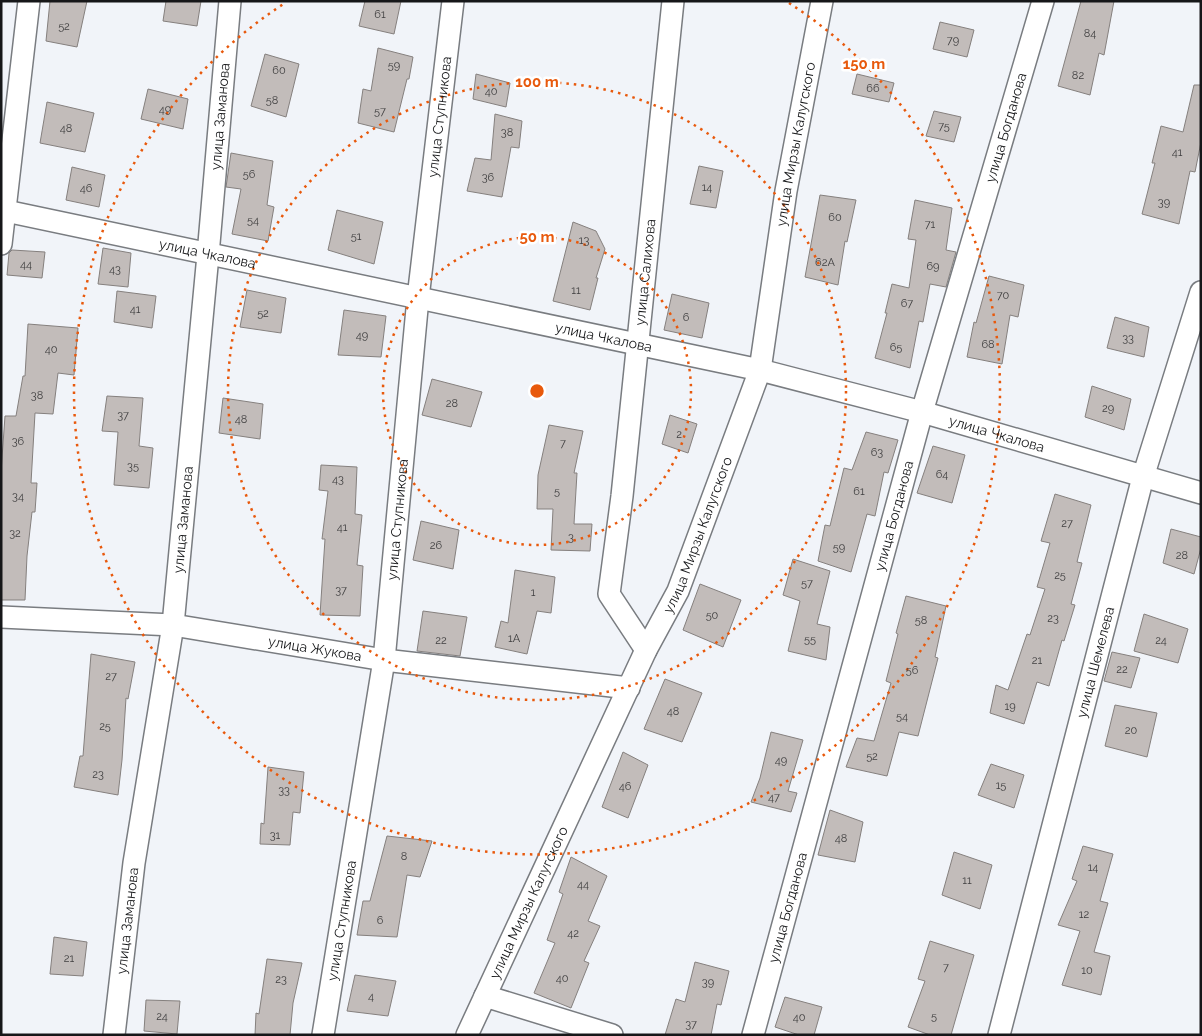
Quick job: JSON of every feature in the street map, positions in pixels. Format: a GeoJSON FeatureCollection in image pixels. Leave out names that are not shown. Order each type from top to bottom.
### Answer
{"type":"FeatureCollection","features":[{"type":"Feature","properties":{"kind":"street"},"geometry":{"type":"LineString","coordinates":[[1,244],[3,210],[29,1]]}},
{"type":"Feature","properties":{"kind":"street","name":"улица Заманова"},"geometry":{"type":"LineString","coordinates":[[114,1035],[134,863],[173,625],[230,1]]}},
{"type":"Feature","properties":{"kind":"street","name":"улица Ступникова"},"geometry":{"type":"LineString","coordinates":[[323,1035],[384,660],[418,298],[453,1]]}},
{"type":"Feature","properties":{"kind":"street","name":"улица Салихова"},"geometry":{"type":"LineString","coordinates":[[646,650],[609,594],[623,486],[672,1]]}},
{"type":"Feature","properties":{"kind":"street","name":"улица Мирзы Калугского"},"geometry":{"type":"LineString","coordinates":[[467,1035],[646,650],[678,591],[760,370],[786,191],[822,1]]}},
{"type":"Feature","properties":{"kind":"street","name":"улица Богданова"},"geometry":{"type":"LineString","coordinates":[[753,1035],[922,412],[1043,1]]}},
{"type":"Feature","properties":{"kind":"street","name":"улица Чкалова"},"geometry":{"type":"LineString","coordinates":[[3,210],[208,255],[760,370],[922,412],[1201,493]]}},
{"type":"Feature","properties":{"kind":"street","name":"улица Шемелева"},"geometry":{"type":"LineString","coordinates":[[999,1035],[1143,477],[1201,292]]}},
{"type":"Feature","properties":{"kind":"street","name":"улица Жукова"},"geometry":{"type":"LineString","coordinates":[[1,617],[173,625],[384,660],[629,688]]}},
{"type":"Feature","properties":{"kind":"street"},"geometry":{"type":"LineString","coordinates":[[485,996],[612,1035]]}},
{"type":"Feature","properties":{"kind":"building"},"geometry":{"type":"Polygon","coordinates":[[[50,1],[87,1],[77,47],[46,41],[50,1]]]}},
{"type":"Feature","properties":{"kind":"building"},"geometry":{"type":"Polygon","coordinates":[[[166,1],[201,1],[197,26],[163,21],[166,1]]]}},
{"type":"Feature","properties":{"kind":"building"},"geometry":{"type":"Polygon","coordinates":[[[365,1],[401,1],[394,34],[359,26],[365,1]]]}},
{"type":"Feature","properties":{"kind":"building"},"geometry":{"type":"Polygon","coordinates":[[[1081,1],[1114,1],[1104,55],[1099,53],[1090,95],[1058,86],[1081,1]]]}},
{"type":"Feature","properties":{"kind":"building"},"geometry":{"type":"Polygon","coordinates":[[[940,22],[974,30],[967,57],[933,49],[940,22]]]}},
{"type":"Feature","properties":{"kind":"building"},"geometry":{"type":"Polygon","coordinates":[[[378,48],[413,57],[409,79],[407,79],[394,132],[358,123],[363,89],[371,91],[378,48]]]}},
{"type":"Feature","properties":{"kind":"building"},"geometry":{"type":"Polygon","coordinates":[[[265,54],[299,64],[286,117],[251,106],[265,54]]]}},
{"type":"Feature","properties":{"kind":"building"},"geometry":{"type":"Polygon","coordinates":[[[476,74],[510,83],[506,107],[473,99],[476,74]]]}},
{"type":"Feature","properties":{"kind":"building"},"geometry":{"type":"Polygon","coordinates":[[[857,74],[894,83],[889,102],[852,94],[857,74]]]}},
{"type":"Feature","properties":{"kind":"building"},"geometry":{"type":"Polygon","coordinates":[[[1194,85],[1201,85],[1201,142],[1195,172],[1190,171],[1179,224],[1142,214],[1155,163],[1152,163],[1161,126],[1183,132],[1194,85]]]}},
{"type":"Feature","properties":{"kind":"building"},"geometry":{"type":"Polygon","coordinates":[[[148,89],[188,99],[183,129],[141,119],[148,89]]]}},
{"type":"Feature","properties":{"kind":"building"},"geometry":{"type":"Polygon","coordinates":[[[47,102],[94,113],[85,152],[40,143],[47,102]]]}},
{"type":"Feature","properties":{"kind":"building"},"geometry":{"type":"Polygon","coordinates":[[[934,111],[961,117],[954,142],[926,136],[934,111]]]}},
{"type":"Feature","properties":{"kind":"building"},"geometry":{"type":"Polygon","coordinates":[[[495,114],[522,121],[519,148],[511,147],[502,197],[467,191],[475,158],[491,160],[495,114]]]}},
{"type":"Feature","properties":{"kind":"building"},"geometry":{"type":"Polygon","coordinates":[[[231,153],[273,161],[267,205],[274,207],[268,241],[232,234],[241,189],[226,187],[231,153]]]}},
{"type":"Feature","properties":{"kind":"building"},"geometry":{"type":"Polygon","coordinates":[[[699,166],[723,171],[716,208],[690,204],[699,166]]]}},
{"type":"Feature","properties":{"kind":"building"},"geometry":{"type":"Polygon","coordinates":[[[72,167],[105,175],[99,207],[66,200],[72,167]]]}},
{"type":"Feature","properties":{"kind":"building"},"geometry":{"type":"Polygon","coordinates":[[[820,195],[856,200],[847,242],[845,241],[838,285],[805,277],[820,195]]]}},
{"type":"Feature","properties":{"kind":"building"},"geometry":{"type":"Polygon","coordinates":[[[915,200],[952,208],[946,250],[956,252],[946,287],[930,284],[923,322],[919,321],[910,368],[875,358],[887,313],[885,313],[892,284],[909,288],[916,240],[908,239],[915,200]]]}},
{"type":"Feature","properties":{"kind":"building"},"geometry":{"type":"Polygon","coordinates":[[[337,210],[383,222],[374,264],[328,250],[337,210]]]}},
{"type":"Feature","properties":{"kind":"building"},"geometry":{"type":"Polygon","coordinates":[[[573,222],[596,231],[605,249],[596,278],[598,278],[590,310],[553,301],[573,222]]]}},
{"type":"Feature","properties":{"kind":"building"},"geometry":{"type":"Polygon","coordinates":[[[103,248],[131,253],[128,287],[98,284],[103,248]]]}},
{"type":"Feature","properties":{"kind":"building"},"geometry":{"type":"Polygon","coordinates":[[[12,250],[45,252],[42,278],[7,275],[9,253],[12,250]]]}},
{"type":"Feature","properties":{"kind":"building"},"geometry":{"type":"Polygon","coordinates":[[[989,276],[1024,285],[1018,317],[1010,315],[1002,364],[967,357],[974,322],[976,323],[989,276]]]}},
{"type":"Feature","properties":{"kind":"building"},"geometry":{"type":"Polygon","coordinates":[[[247,290],[286,298],[281,333],[240,327],[247,290]]]}},
{"type":"Feature","properties":{"kind":"building"},"geometry":{"type":"Polygon","coordinates":[[[117,291],[156,296],[152,328],[114,322],[117,291]]]}},
{"type":"Feature","properties":{"kind":"building"},"geometry":{"type":"Polygon","coordinates":[[[672,294],[709,303],[702,338],[664,330],[672,294]]]}},
{"type":"Feature","properties":{"kind":"building"},"geometry":{"type":"Polygon","coordinates":[[[344,310],[386,316],[381,357],[338,355],[344,310]]]}},
{"type":"Feature","properties":{"kind":"building"},"geometry":{"type":"Polygon","coordinates":[[[1115,317],[1149,327],[1144,357],[1107,348],[1115,317]]]}},
{"type":"Feature","properties":{"kind":"building"},"geometry":{"type":"Polygon","coordinates":[[[28,324],[78,328],[74,375],[58,373],[53,414],[35,413],[31,483],[37,483],[35,512],[32,512],[27,556],[25,600],[1,600],[1,472],[5,416],[16,416],[23,376],[25,376],[28,324]]]}},
{"type":"Feature","properties":{"kind":"building"},"geometry":{"type":"Polygon","coordinates":[[[432,379],[482,392],[471,427],[422,415],[432,379]]]}},
{"type":"Feature","properties":{"kind":"building"},"geometry":{"type":"Polygon","coordinates":[[[1092,386],[1131,399],[1124,430],[1085,417],[1092,386]]]}},
{"type":"Feature","properties":{"kind":"building"},"geometry":{"type":"Polygon","coordinates":[[[107,396],[143,398],[139,446],[153,448],[149,488],[114,485],[118,432],[102,431],[107,396]]]}},
{"type":"Feature","properties":{"kind":"building"},"geometry":{"type":"Polygon","coordinates":[[[223,398],[263,404],[260,439],[219,433],[223,398]]]}},
{"type":"Feature","properties":{"kind":"building"},"geometry":{"type":"Polygon","coordinates":[[[670,415],[697,424],[688,453],[662,444],[670,415]]]}},
{"type":"Feature","properties":{"kind":"building"},"geometry":{"type":"Polygon","coordinates":[[[549,425],[583,431],[574,473],[577,473],[574,524],[592,524],[590,551],[551,550],[553,509],[537,509],[538,475],[549,425]]]}},
{"type":"Feature","properties":{"kind":"building"},"geometry":{"type":"Polygon","coordinates":[[[866,432],[898,440],[888,473],[884,472],[875,516],[867,514],[851,572],[818,561],[825,525],[830,526],[844,468],[852,470],[866,432]]]}},
{"type":"Feature","properties":{"kind":"building"},"geometry":{"type":"Polygon","coordinates":[[[933,446],[965,455],[952,503],[917,493],[933,446]]]}},
{"type":"Feature","properties":{"kind":"building"},"geometry":{"type":"Polygon","coordinates":[[[321,465],[357,467],[355,514],[362,515],[357,565],[363,566],[360,616],[320,615],[325,539],[322,539],[328,491],[319,490],[321,465]]]}},
{"type":"Feature","properties":{"kind":"building"},"geometry":{"type":"Polygon","coordinates":[[[1055,494],[1091,505],[1077,562],[1082,563],[1071,604],[1075,605],[1064,641],[1062,640],[1049,686],[1037,682],[1024,724],[990,713],[996,685],[1008,690],[1027,634],[1030,635],[1045,589],[1037,587],[1050,543],[1041,541],[1055,494]]]}},
{"type":"Feature","properties":{"kind":"building"},"geometry":{"type":"Polygon","coordinates":[[[421,521],[459,530],[453,569],[413,560],[421,521]]]}},
{"type":"Feature","properties":{"kind":"building"},"geometry":{"type":"Polygon","coordinates":[[[1171,529],[1201,537],[1201,548],[1194,574],[1163,563],[1171,529]]]}},
{"type":"Feature","properties":{"kind":"building"},"geometry":{"type":"Polygon","coordinates":[[[793,559],[830,571],[817,624],[830,627],[826,660],[788,651],[800,601],[783,595],[793,559]]]}},
{"type":"Feature","properties":{"kind":"building"},"geometry":{"type":"Polygon","coordinates":[[[515,570],[555,577],[551,613],[537,611],[527,654],[495,647],[501,621],[508,623],[515,570]]]}},
{"type":"Feature","properties":{"kind":"building"},"geometry":{"type":"Polygon","coordinates":[[[700,584],[741,600],[723,647],[683,630],[700,584]]]}},
{"type":"Feature","properties":{"kind":"building"},"geometry":{"type":"Polygon","coordinates":[[[906,596],[946,606],[935,657],[938,658],[918,736],[899,732],[887,776],[846,767],[857,738],[874,741],[891,683],[886,681],[906,596]]]}},
{"type":"Feature","properties":{"kind":"building"},"geometry":{"type":"Polygon","coordinates":[[[423,611],[467,617],[460,656],[417,651],[423,611]]]}},
{"type":"Feature","properties":{"kind":"building"},"geometry":{"type":"Polygon","coordinates":[[[1144,614],[1188,629],[1178,663],[1134,651],[1144,614]]]}},
{"type":"Feature","properties":{"kind":"building"},"geometry":{"type":"Polygon","coordinates":[[[1112,652],[1140,658],[1131,688],[1104,681],[1112,652]]]}},
{"type":"Feature","properties":{"kind":"building"},"geometry":{"type":"Polygon","coordinates":[[[91,654],[135,662],[128,699],[126,698],[118,795],[74,787],[80,756],[83,756],[91,654]]]}},
{"type":"Feature","properties":{"kind":"building"},"geometry":{"type":"Polygon","coordinates":[[[665,679],[702,693],[682,742],[644,729],[665,679]]]}},
{"type":"Feature","properties":{"kind":"building"},"geometry":{"type":"Polygon","coordinates":[[[1115,705],[1157,713],[1147,757],[1105,746],[1115,705]]]}},
{"type":"Feature","properties":{"kind":"building"},"geometry":{"type":"Polygon","coordinates":[[[771,732],[803,740],[788,791],[797,793],[791,812],[751,802],[760,778],[771,732]]]}},
{"type":"Feature","properties":{"kind":"building"},"geometry":{"type":"Polygon","coordinates":[[[623,752],[648,765],[628,818],[602,807],[623,752]]]}},
{"type":"Feature","properties":{"kind":"building"},"geometry":{"type":"Polygon","coordinates":[[[991,764],[1024,775],[1014,808],[978,795],[991,764]]]}},
{"type":"Feature","properties":{"kind":"building"},"geometry":{"type":"Polygon","coordinates":[[[268,767],[304,772],[300,813],[293,812],[290,845],[260,844],[261,823],[264,824],[268,767]]]}},
{"type":"Feature","properties":{"kind":"building"},"geometry":{"type":"Polygon","coordinates":[[[830,810],[863,822],[855,862],[818,855],[830,810]]]}},
{"type":"Feature","properties":{"kind":"building"},"geometry":{"type":"Polygon","coordinates":[[[387,836],[432,841],[420,877],[407,875],[397,937],[357,935],[363,901],[370,901],[387,836]]]}},
{"type":"Feature","properties":{"kind":"building"},"geometry":{"type":"Polygon","coordinates":[[[1083,846],[1113,854],[1100,901],[1108,903],[1094,952],[1110,956],[1101,995],[1062,985],[1080,931],[1058,925],[1077,881],[1072,879],[1083,846]]]}},
{"type":"Feature","properties":{"kind":"building"},"geometry":{"type":"Polygon","coordinates":[[[954,852],[992,865],[980,909],[942,895],[954,852]]]}},
{"type":"Feature","properties":{"kind":"building"},"geometry":{"type":"Polygon","coordinates":[[[571,857],[607,876],[588,921],[600,926],[584,961],[589,963],[571,1008],[534,993],[555,943],[547,940],[563,894],[559,892],[571,857]]]}},
{"type":"Feature","properties":{"kind":"building"},"geometry":{"type":"Polygon","coordinates":[[[54,937],[87,942],[83,976],[50,974],[54,937]]]}},
{"type":"Feature","properties":{"kind":"building"},"geometry":{"type":"Polygon","coordinates":[[[930,941],[974,955],[951,1035],[930,1035],[908,1027],[925,981],[918,979],[930,941]]]}},
{"type":"Feature","properties":{"kind":"building"},"geometry":{"type":"Polygon","coordinates":[[[267,959],[302,963],[293,1003],[290,1035],[255,1035],[256,1013],[259,1014],[267,959]]]}},
{"type":"Feature","properties":{"kind":"building"},"geometry":{"type":"Polygon","coordinates":[[[695,962],[729,971],[721,1005],[717,1004],[711,1035],[665,1035],[676,999],[685,1002],[695,962]]]}},
{"type":"Feature","properties":{"kind":"building"},"geometry":{"type":"Polygon","coordinates":[[[355,975],[396,981],[388,1016],[347,1011],[355,975]]]}},
{"type":"Feature","properties":{"kind":"building"},"geometry":{"type":"Polygon","coordinates":[[[785,997],[822,1007],[814,1035],[799,1035],[775,1027],[785,997]]]}},
{"type":"Feature","properties":{"kind":"building"},"geometry":{"type":"Polygon","coordinates":[[[146,1000],[180,1001],[177,1034],[144,1031],[146,1000]]]}}]}
